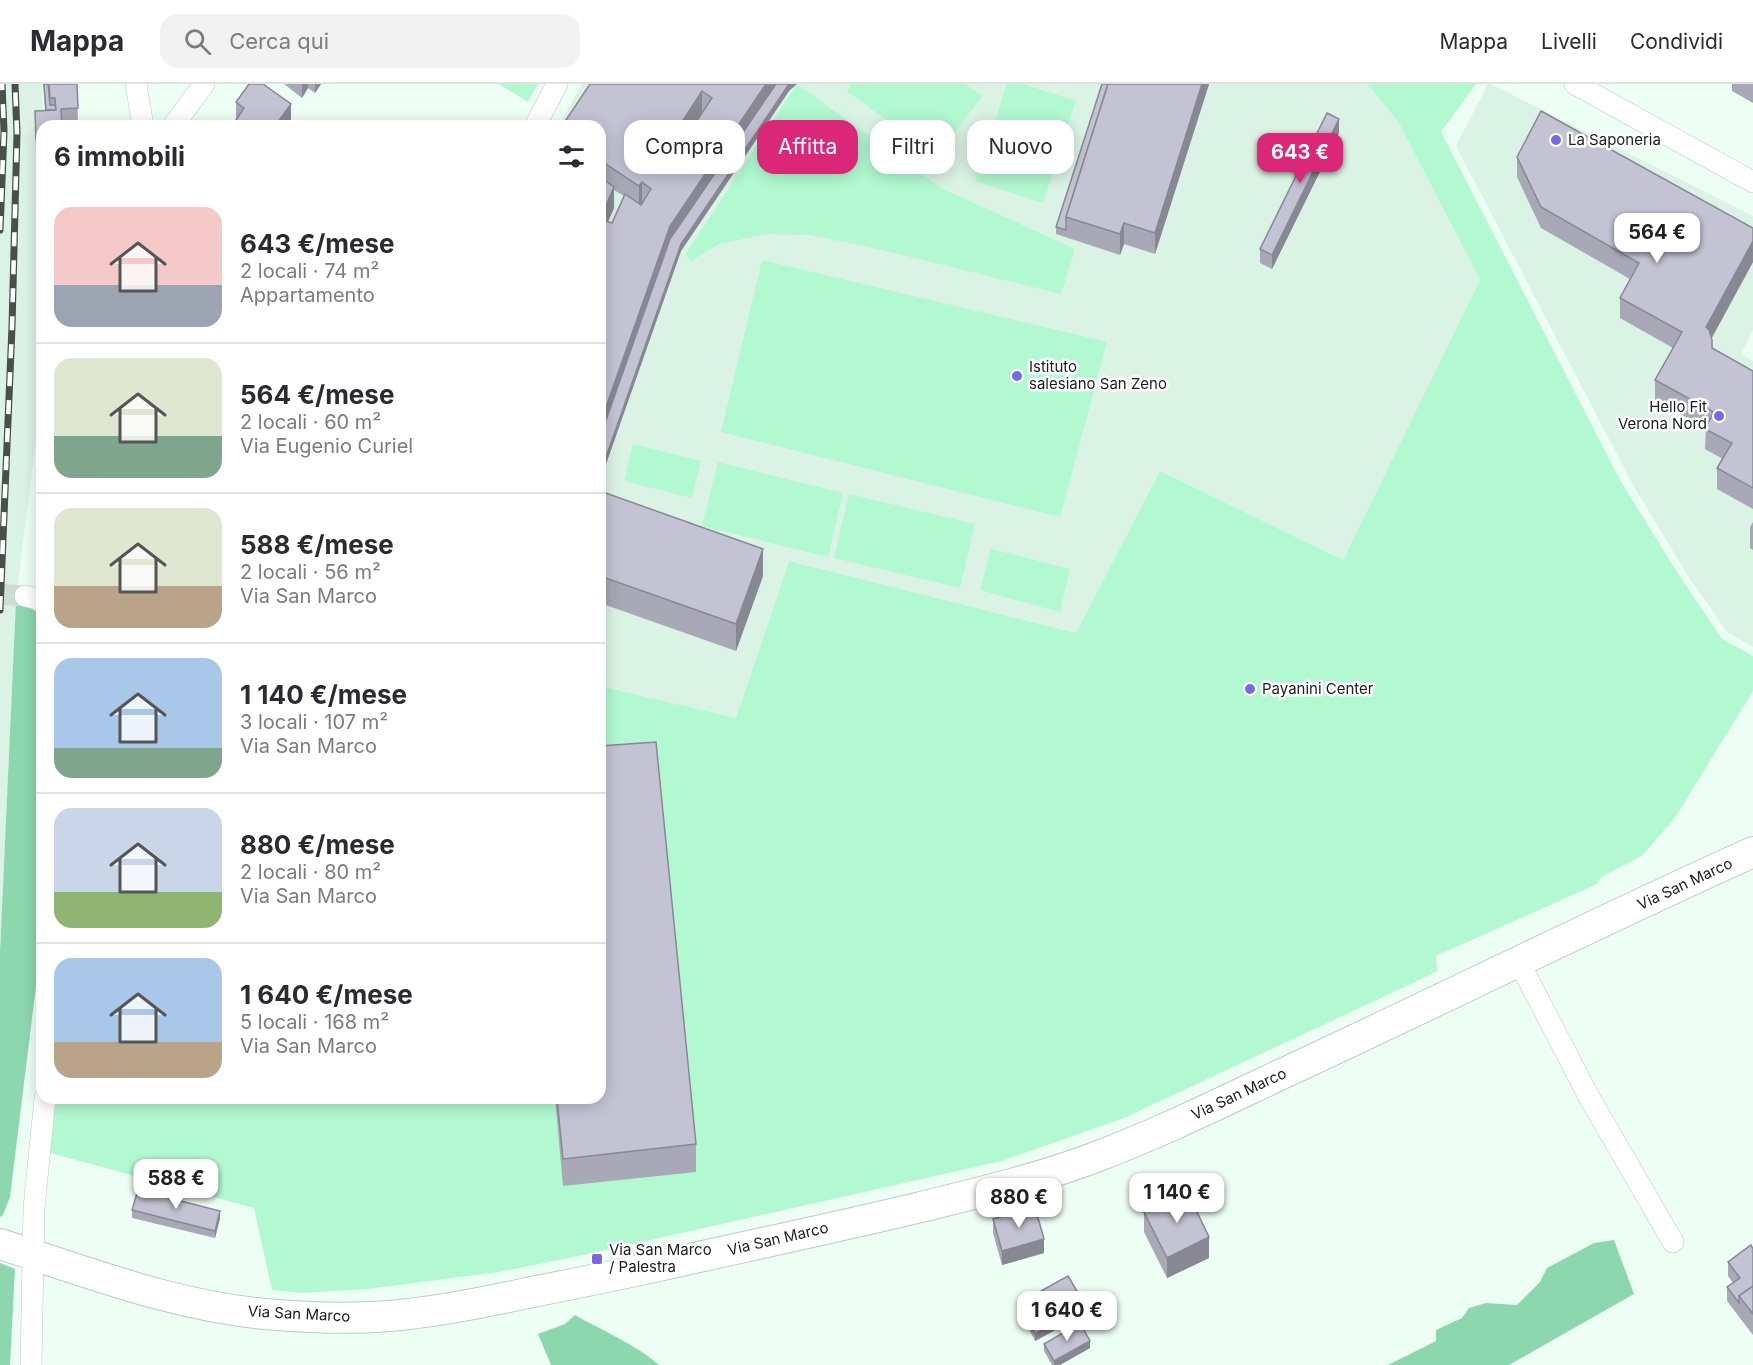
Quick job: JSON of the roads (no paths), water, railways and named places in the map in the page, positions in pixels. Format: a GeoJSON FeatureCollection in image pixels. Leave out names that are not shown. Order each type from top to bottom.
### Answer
{"type":"FeatureCollection","features":[{"type":"Feature","properties":{"kind":"main road","name":"Via San Marco"},"geometry":{"type":"LineString","coordinates":[[0,1244],[91,1274],[164,1295],[229,1310],[274,1315],[391,1316],[488,1301],[628,1273],[902,1212],[989,1190],[1091,1159],[1138,1141],[1753,852]]}},
{"type":"Feature","properties":{"kind":"street"},"geometry":{"type":"LineString","coordinates":[[136,84],[142,120]]}},
{"type":"Feature","properties":{"kind":"street"},"geometry":{"type":"LineString","coordinates":[[177,120],[204,84]]}},
{"type":"Feature","properties":{"kind":"street"},"geometry":{"type":"LineString","coordinates":[[538,120],[556,84]]}},
{"type":"Feature","properties":{"kind":"street"},"geometry":{"type":"LineString","coordinates":[[1575,84],[1753,182]]}},
{"type":"Feature","properties":{"kind":"street"},"geometry":{"type":"LineString","coordinates":[[1519,962],[1589,1096],[1673,1242]]}},
{"type":"Feature","properties":{"kind":"street"},"geometry":{"type":"LineString","coordinates":[[31,1365],[34,1208],[44,1104]]}},
{"type":"Feature","properties":{"kind":"tunnel"},"geometry":{"type":"LineString","coordinates":[[0,594],[25,596]]}},
{"type":"Feature","properties":{"kind":"railway"},"geometry":{"type":"LineString","coordinates":[[0,230],[4,131],[2,84]]}},
{"type":"Feature","properties":{"kind":"railway"},"geometry":{"type":"LineString","coordinates":[[0,610],[12,327],[17,133],[15,84]]}},
{"type":"Feature","properties":{"kind":"place","name":"La Saponeria"},"geometry":{"type":"Point","coordinates":[1556,140]}},
{"type":"Feature","properties":{"kind":"place","name":"Istituto salesiano San Zeno"},"geometry":{"type":"Point","coordinates":[1017,376]}},
{"type":"Feature","properties":{"kind":"place","name":"Hello Fit Verona Nord"},"geometry":{"type":"Point","coordinates":[1719,416]}},
{"type":"Feature","properties":{"kind":"place","name":"Payanini Center"},"geometry":{"type":"Point","coordinates":[1250,689]}},
{"type":"Feature","properties":{"kind":"place","name":"Via San Marco / Palestra"},"geometry":{"type":"Point","coordinates":[597,1259]}}]}
